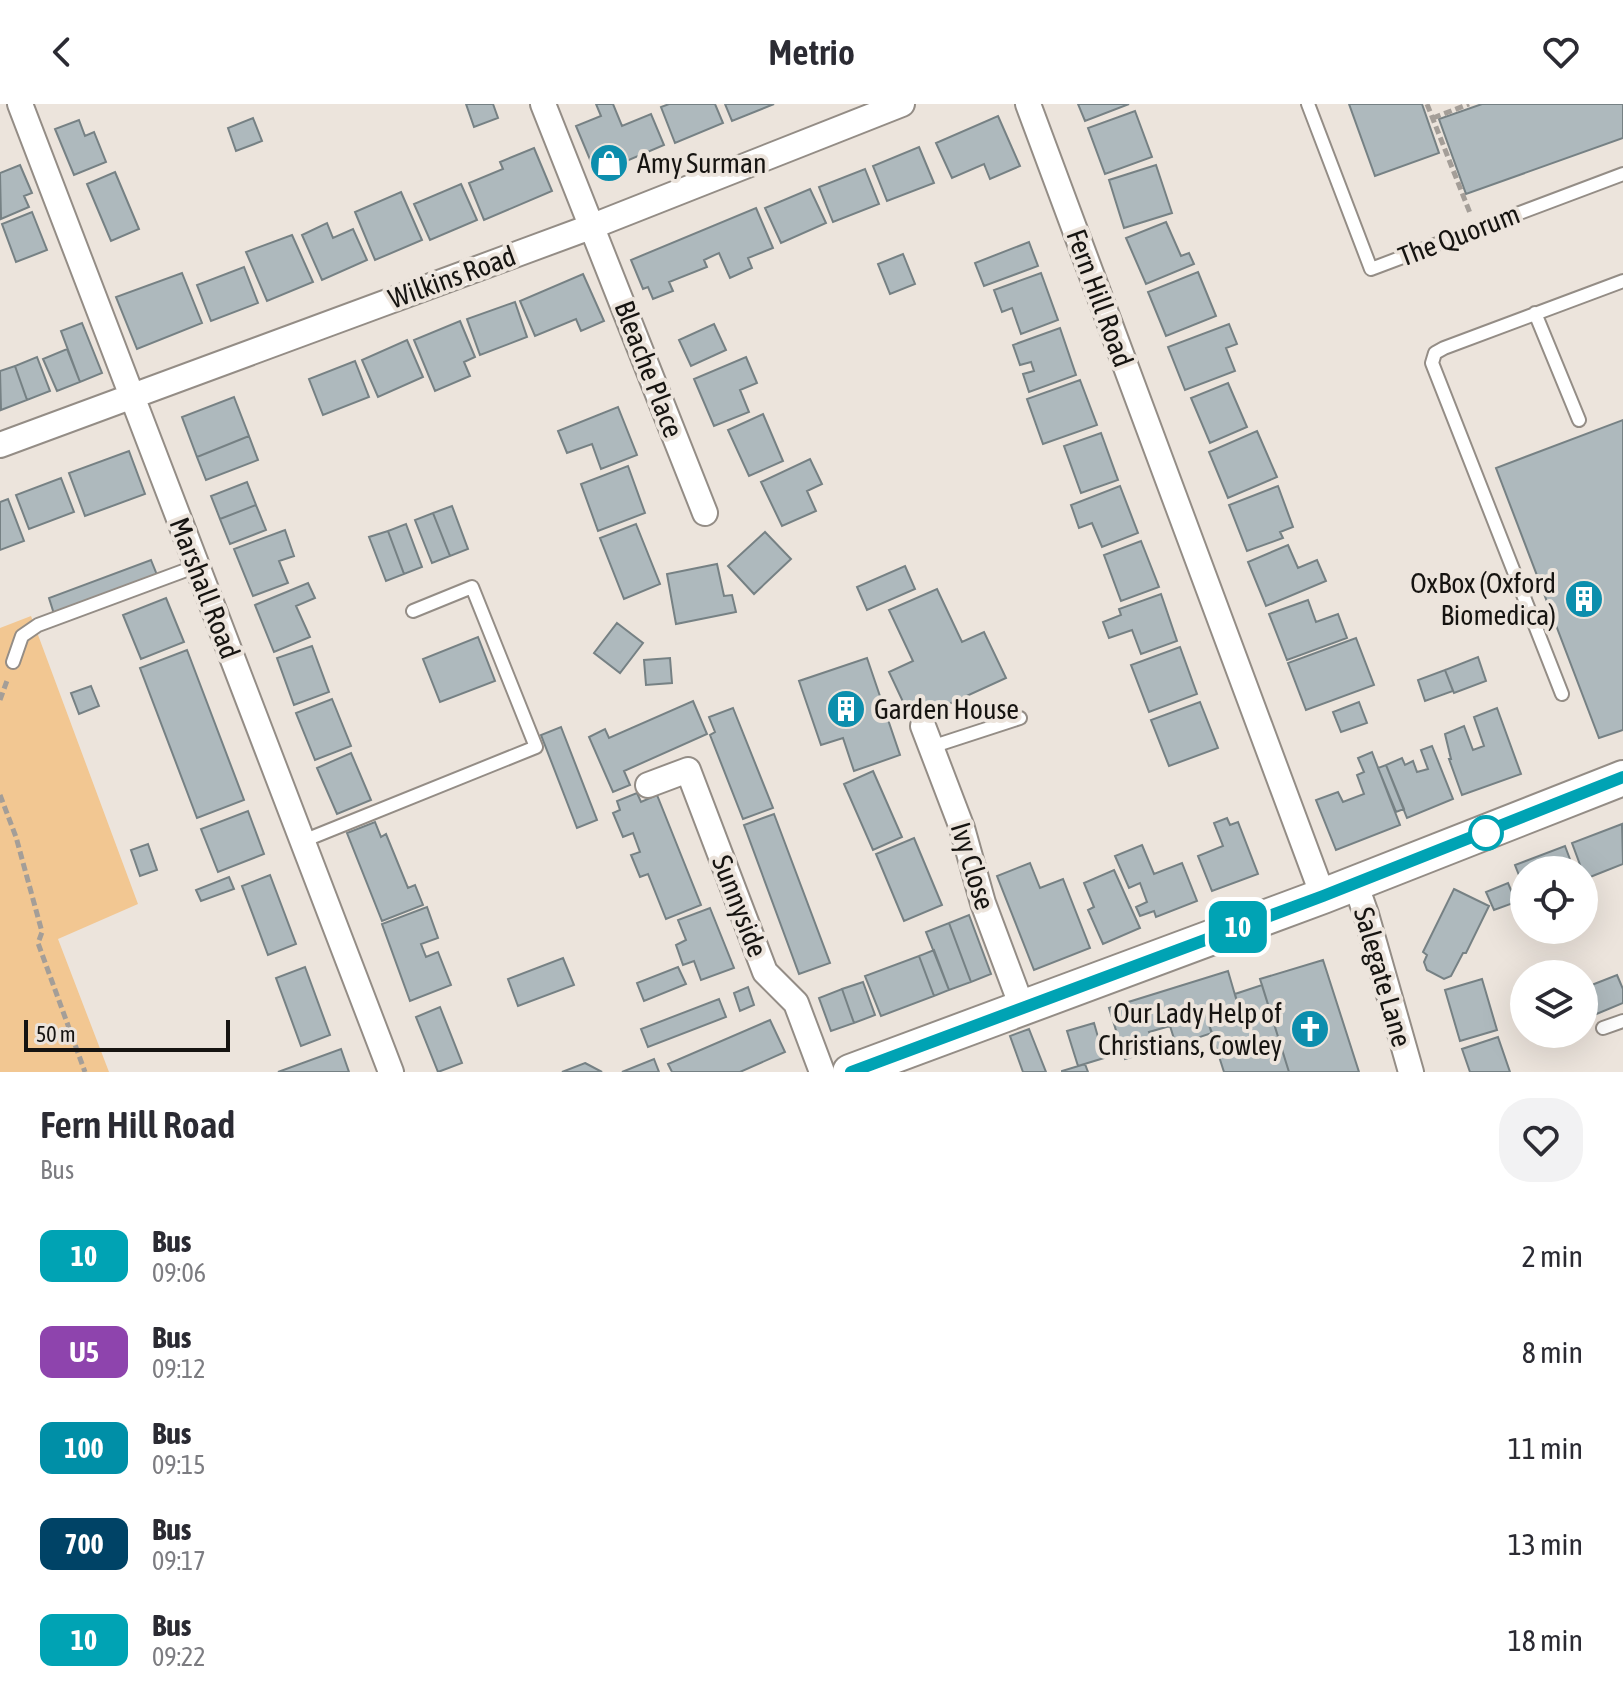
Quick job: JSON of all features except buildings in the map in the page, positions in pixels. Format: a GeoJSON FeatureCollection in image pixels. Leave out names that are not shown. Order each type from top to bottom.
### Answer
{"type":"FeatureCollection","features":[{"type":"Feature","properties":{"kind":"main road"},"geometry":{"type":"LineString","coordinates":[[850,1072],[1323,896],[1623,778]]}},
{"type":"Feature","properties":{"kind":"street","name":"Marshall Road"},"geometry":{"type":"LineString","coordinates":[[20,104],[391,1072]]}},
{"type":"Feature","properties":{"kind":"street","name":"Bleache Place"},"geometry":{"type":"LineString","coordinates":[[543,104],[705,513]]}},
{"type":"Feature","properties":{"kind":"street","name":"Wilkins Road"},"geometry":{"type":"LineString","coordinates":[[0,445],[593,226],[902,104]]}},
{"type":"Feature","properties":{"kind":"street","name":"Fern Hill Road"},"geometry":{"type":"LineString","coordinates":[[1028,104],[1323,896]]}},
{"type":"Feature","properties":{"kind":"street","name":"Ivy Close"},"geometry":{"type":"LineString","coordinates":[[927,737],[962,828],[983,903],[1022,1007]]}},
{"type":"Feature","properties":{"kind":"street","name":"Sunnyside"},"geometry":{"type":"LineString","coordinates":[[648,785],[688,770],[765,972],[796,1003],[822,1072]]}},
{"type":"Feature","properties":{"kind":"street","name":"Salegate Lane"},"geometry":{"type":"LineString","coordinates":[[1355,883],[1411,1072]]}},
{"type":"Feature","properties":{"kind":"lane","name":"The Quorum"},"geometry":{"type":"LineString","coordinates":[[1308,104],[1371,269],[1623,174]]}},
{"type":"Feature","properties":{"kind":"lane"},"geometry":{"type":"LineString","coordinates":[[1562,694],[1432,363],[1435,353],[1444,348],[1623,281]]}},
{"type":"Feature","properties":{"kind":"lane"},"geometry":{"type":"LineString","coordinates":[[1535,313],[1579,420]]}},
{"type":"Feature","properties":{"kind":"lane"},"geometry":{"type":"LineString","coordinates":[[13,662],[22,636],[38,625],[197,566]]}},
{"type":"Feature","properties":{"kind":"lane"},"geometry":{"type":"LineString","coordinates":[[303,841],[536,747],[472,587],[413,611]]}},
{"type":"Feature","properties":{"kind":"lane"},"geometry":{"type":"LineString","coordinates":[[927,737],[1020,718]]}},
{"type":"Feature","properties":{"kind":"lane"},"geometry":{"type":"LineString","coordinates":[[1603,1028],[1623,1021]]}},
{"type":"Feature","properties":{"kind":"path"},"geometry":{"type":"LineString","coordinates":[[1427,104],[1476,229]]}},
{"type":"Feature","properties":{"kind":"path"},"geometry":{"type":"LineString","coordinates":[[1433,118],[1469,104]]}},
{"type":"Feature","properties":{"kind":"path"},"geometry":{"type":"LineString","coordinates":[[0,795],[16,837],[42,932],[38,943],[85,1072]]}},
{"type":"Feature","properties":{"kind":"shaded area"},"geometry":{"type":"Polygon","coordinates":[[[31,616],[138,904],[58,939],[109,1072],[0,1072],[0,628],[31,616]]]}},
{"type":"Feature","properties":{"kind":"bus line","name":"10"},"geometry":{"type":"LineString","coordinates":[[851,1072],[1323,896],[1623,777]]}},
{"type":"Feature","properties":{"kind":"place","name":"Amy Surman"},"geometry":{"type":"Point","coordinates":[609,163]}},
{"type":"Feature","properties":{"kind":"place","name":"OxBox (Oxford Biomedica)"},"geometry":{"type":"Point","coordinates":[1584,599]}},
{"type":"Feature","properties":{"kind":"place","name":"Garden House"},"geometry":{"type":"Point","coordinates":[846,709]}},
{"type":"Feature","properties":{"kind":"place","name":"Our Lady Help of Christians, Cowley"},"geometry":{"type":"Point","coordinates":[1310,1029]}}]}
